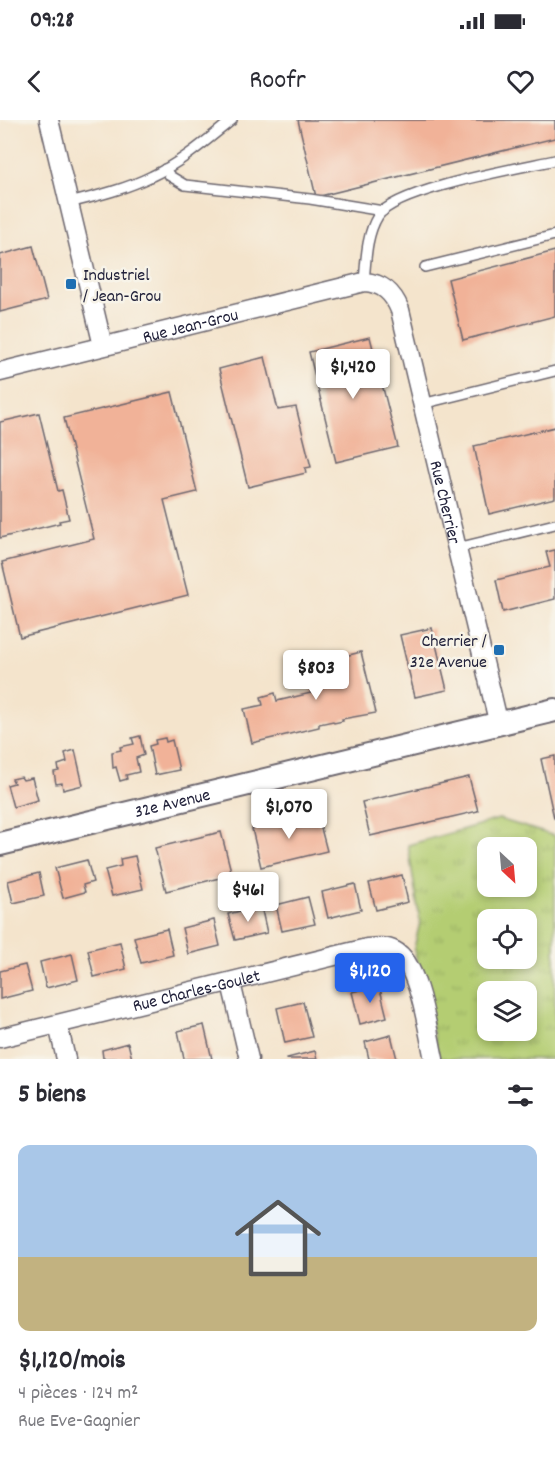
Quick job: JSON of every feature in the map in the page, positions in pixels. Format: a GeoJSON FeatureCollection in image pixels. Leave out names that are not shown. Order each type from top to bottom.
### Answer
{"type":"FeatureCollection","features":[{"type":"Feature","properties":{"kind":"street"},"geometry":{"type":"LineString","coordinates":[[49,120],[103,346]]}},
{"type":"Feature","properties":{"kind":"street","name":"Rue Jean-Grou"},"geometry":{"type":"LineString","coordinates":[[0,372],[364,282],[382,286]]}},
{"type":"Feature","properties":{"kind":"street","name":"Rue Cherrier"},"geometry":{"type":"LineString","coordinates":[[382,286],[396,300],[400,310],[499,725]]}},
{"type":"Feature","properties":{"kind":"street","name":"32e Avenue"},"geometry":{"type":"LineString","coordinates":[[0,844],[555,710]]}},
{"type":"Feature","properties":{"kind":"street","name":"Rue Charles-Goulet"},"geometry":{"type":"LineString","coordinates":[[0,1038],[368,948],[383,947],[395,951],[406,959],[414,973],[434,1059]]}},
{"type":"Feature","properties":{"kind":"street"},"geometry":{"type":"LineString","coordinates":[[231,983],[249,1059]]}},
{"type":"Feature","properties":{"kind":"street"},"geometry":{"type":"LineString","coordinates":[[58,1025],[66,1059]]}},
{"type":"Feature","properties":{"kind":"lane"},"geometry":{"type":"LineString","coordinates":[[69,203],[133,185],[165,169],[232,120]]}},
{"type":"Feature","properties":{"kind":"lane"},"geometry":{"type":"LineString","coordinates":[[364,282],[368,243],[378,216],[393,203],[419,192],[555,160]]}},
{"type":"Feature","properties":{"kind":"lane"},"geometry":{"type":"LineString","coordinates":[[165,169],[170,176],[185,185],[310,199],[383,211]]}},
{"type":"Feature","properties":{"kind":"lane"},"geometry":{"type":"LineString","coordinates":[[425,267],[555,235]]}},
{"type":"Feature","properties":{"kind":"lane"},"geometry":{"type":"LineString","coordinates":[[422,404],[555,371]]}},
{"type":"Feature","properties":{"kind":"lane"},"geometry":{"type":"LineString","coordinates":[[457,548],[555,524]]}},
{"type":"Feature","properties":{"kind":"green space"},"geometry":{"type":"Polygon","coordinates":[[[499,819],[555,836],[555,1059],[439,1059],[414,949],[420,922],[408,845],[499,819]]]}},
{"type":"Feature","properties":{"kind":"building"},"geometry":{"type":"Polygon","coordinates":[[[298,120],[555,120],[555,138],[316,197],[298,120]]]}},
{"type":"Feature","properties":{"kind":"building"},"geometry":{"type":"Polygon","coordinates":[[[33,246],[47,300],[0,312],[0,255],[33,246]]]}},
{"type":"Feature","properties":{"kind":"building"},"geometry":{"type":"Polygon","coordinates":[[[555,251],[555,316],[463,340],[448,279],[555,251]]]}},
{"type":"Feature","properties":{"kind":"building"},"geometry":{"type":"Polygon","coordinates":[[[370,337],[398,447],[336,462],[309,352],[370,337]]]}},
{"type":"Feature","properties":{"kind":"building"},"geometry":{"type":"Polygon","coordinates":[[[265,357],[278,410],[296,407],[311,467],[305,468],[306,473],[248,487],[219,369],[265,357]]]}},
{"type":"Feature","properties":{"kind":"building"},"geometry":{"type":"Polygon","coordinates":[[[172,392],[197,492],[164,500],[188,595],[20,637],[2,562],[94,539],[64,418],[172,392]]]}},
{"type":"Feature","properties":{"kind":"building"},"geometry":{"type":"Polygon","coordinates":[[[39,413],[58,491],[62,490],[69,519],[0,538],[0,422],[39,413]]]}},
{"type":"Feature","properties":{"kind":"building"},"geometry":{"type":"Polygon","coordinates":[[[555,427],[555,498],[489,514],[474,446],[555,427]]]}},
{"type":"Feature","properties":{"kind":"building"},"geometry":{"type":"Polygon","coordinates":[[[555,550],[555,599],[503,612],[496,580],[550,567],[546,552],[555,550]]]}},
{"type":"Feature","properties":{"kind":"building"},"geometry":{"type":"Polygon","coordinates":[[[432,628],[447,690],[415,697],[400,635],[432,628]]]}},
{"type":"Feature","properties":{"kind":"building"},"geometry":{"type":"Polygon","coordinates":[[[361,652],[376,713],[342,719],[343,721],[334,723],[333,721],[319,724],[319,727],[252,743],[244,709],[263,705],[261,697],[275,693],[277,701],[311,693],[305,666],[361,652]]]}},
{"type":"Feature","properties":{"kind":"building"},"geometry":{"type":"Polygon","coordinates":[[[140,736],[144,755],[136,758],[139,772],[126,775],[127,779],[120,781],[116,767],[113,768],[112,752],[121,750],[120,747],[134,744],[132,738],[140,736]]]}},
{"type":"Feature","properties":{"kind":"building"},"geometry":{"type":"Polygon","coordinates":[[[165,738],[166,742],[172,740],[179,770],[155,775],[149,746],[156,744],[155,740],[165,738]]]}},
{"type":"Feature","properties":{"kind":"building"},"geometry":{"type":"Polygon","coordinates":[[[75,750],[83,785],[63,790],[62,783],[56,784],[54,772],[59,771],[58,765],[67,762],[65,753],[75,750]]]}},
{"type":"Feature","properties":{"kind":"building"},"geometry":{"type":"Polygon","coordinates":[[[555,756],[555,817],[554,818],[541,759],[555,756]]]}},
{"type":"Feature","properties":{"kind":"building"},"geometry":{"type":"Polygon","coordinates":[[[21,777],[23,780],[32,778],[38,800],[13,807],[7,785],[14,783],[12,779],[21,777]]]}},
{"type":"Feature","properties":{"kind":"building"},"geometry":{"type":"Polygon","coordinates":[[[469,777],[478,811],[370,836],[362,802],[469,777]]]}},
{"type":"Feature","properties":{"kind":"building"},"geometry":{"type":"Polygon","coordinates":[[[317,813],[327,851],[261,867],[252,829],[317,813]]]}},
{"type":"Feature","properties":{"kind":"building"},"geometry":{"type":"Polygon","coordinates":[[[221,832],[232,875],[166,891],[155,848],[221,832]]]}},
{"type":"Feature","properties":{"kind":"building"},"geometry":{"type":"Polygon","coordinates":[[[135,856],[143,889],[112,896],[105,870],[121,866],[120,859],[135,856]]]}},
{"type":"Feature","properties":{"kind":"building"},"geometry":{"type":"Polygon","coordinates":[[[87,860],[93,882],[83,885],[85,892],[63,898],[55,868],[87,860]]]}},
{"type":"Feature","properties":{"kind":"building"},"geometry":{"type":"Polygon","coordinates":[[[39,873],[44,896],[13,903],[8,881],[39,873]]]}},
{"type":"Feature","properties":{"kind":"building"},"geometry":{"type":"Polygon","coordinates":[[[402,875],[408,902],[376,910],[369,883],[402,875]]]}},
{"type":"Feature","properties":{"kind":"building"},"geometry":{"type":"Polygon","coordinates":[[[355,884],[361,910],[328,918],[322,892],[355,884]]]}},
{"type":"Feature","properties":{"kind":"building"},"geometry":{"type":"Polygon","coordinates":[[[308,897],[315,924],[282,931],[276,905],[308,897]]]}},
{"type":"Feature","properties":{"kind":"building"},"geometry":{"type":"Polygon","coordinates":[[[261,906],[267,933],[235,940],[228,914],[261,906]]]}},
{"type":"Feature","properties":{"kind":"building"},"geometry":{"type":"Polygon","coordinates":[[[214,920],[220,946],[188,954],[182,928],[214,920]]]}},
{"type":"Feature","properties":{"kind":"building"},"geometry":{"type":"Polygon","coordinates":[[[167,929],[173,955],[141,963],[134,937],[167,929]]]}},
{"type":"Feature","properties":{"kind":"building"},"geometry":{"type":"Polygon","coordinates":[[[120,942],[126,969],[94,977],[88,950],[120,942]]]}},
{"type":"Feature","properties":{"kind":"building"},"geometry":{"type":"Polygon","coordinates":[[[72,954],[78,980],[46,988],[40,962],[72,954]]]}},
{"type":"Feature","properties":{"kind":"building"},"geometry":{"type":"Polygon","coordinates":[[[25,965],[32,991],[0,999],[0,971],[25,965]]]}},
{"type":"Feature","properties":{"kind":"building"},"geometry":{"type":"Polygon","coordinates":[[[379,985],[387,1017],[360,1024],[352,992],[379,985]]]}},
{"type":"Feature","properties":{"kind":"building"},"geometry":{"type":"Polygon","coordinates":[[[303,1002],[312,1037],[285,1043],[277,1008],[303,1002]]]}},
{"type":"Feature","properties":{"kind":"building"},"geometry":{"type":"Polygon","coordinates":[[[204,1025],[212,1059],[184,1059],[178,1031],[204,1025]]]}},
{"type":"Feature","properties":{"kind":"building"},"geometry":{"type":"Polygon","coordinates":[[[391,1035],[397,1059],[369,1059],[365,1042],[391,1035]]]}},
{"type":"Feature","properties":{"kind":"building"},"geometry":{"type":"Polygon","coordinates":[[[128,1043],[132,1059],[103,1058],[102,1050],[128,1043]]]}},
{"type":"Feature","properties":{"kind":"building"},"geometry":{"type":"Polygon","coordinates":[[[315,1051],[317,1059],[287,1059],[287,1058],[315,1051]]]}},
{"type":"Feature","properties":{"kind":"place","name":"Industriel / Jean-Grou"},"geometry":{"type":"Point","coordinates":[71,284]}},
{"type":"Feature","properties":{"kind":"place","name":"Cherrier / 32e Avenue"},"geometry":{"type":"Point","coordinates":[499,650]}}]}
